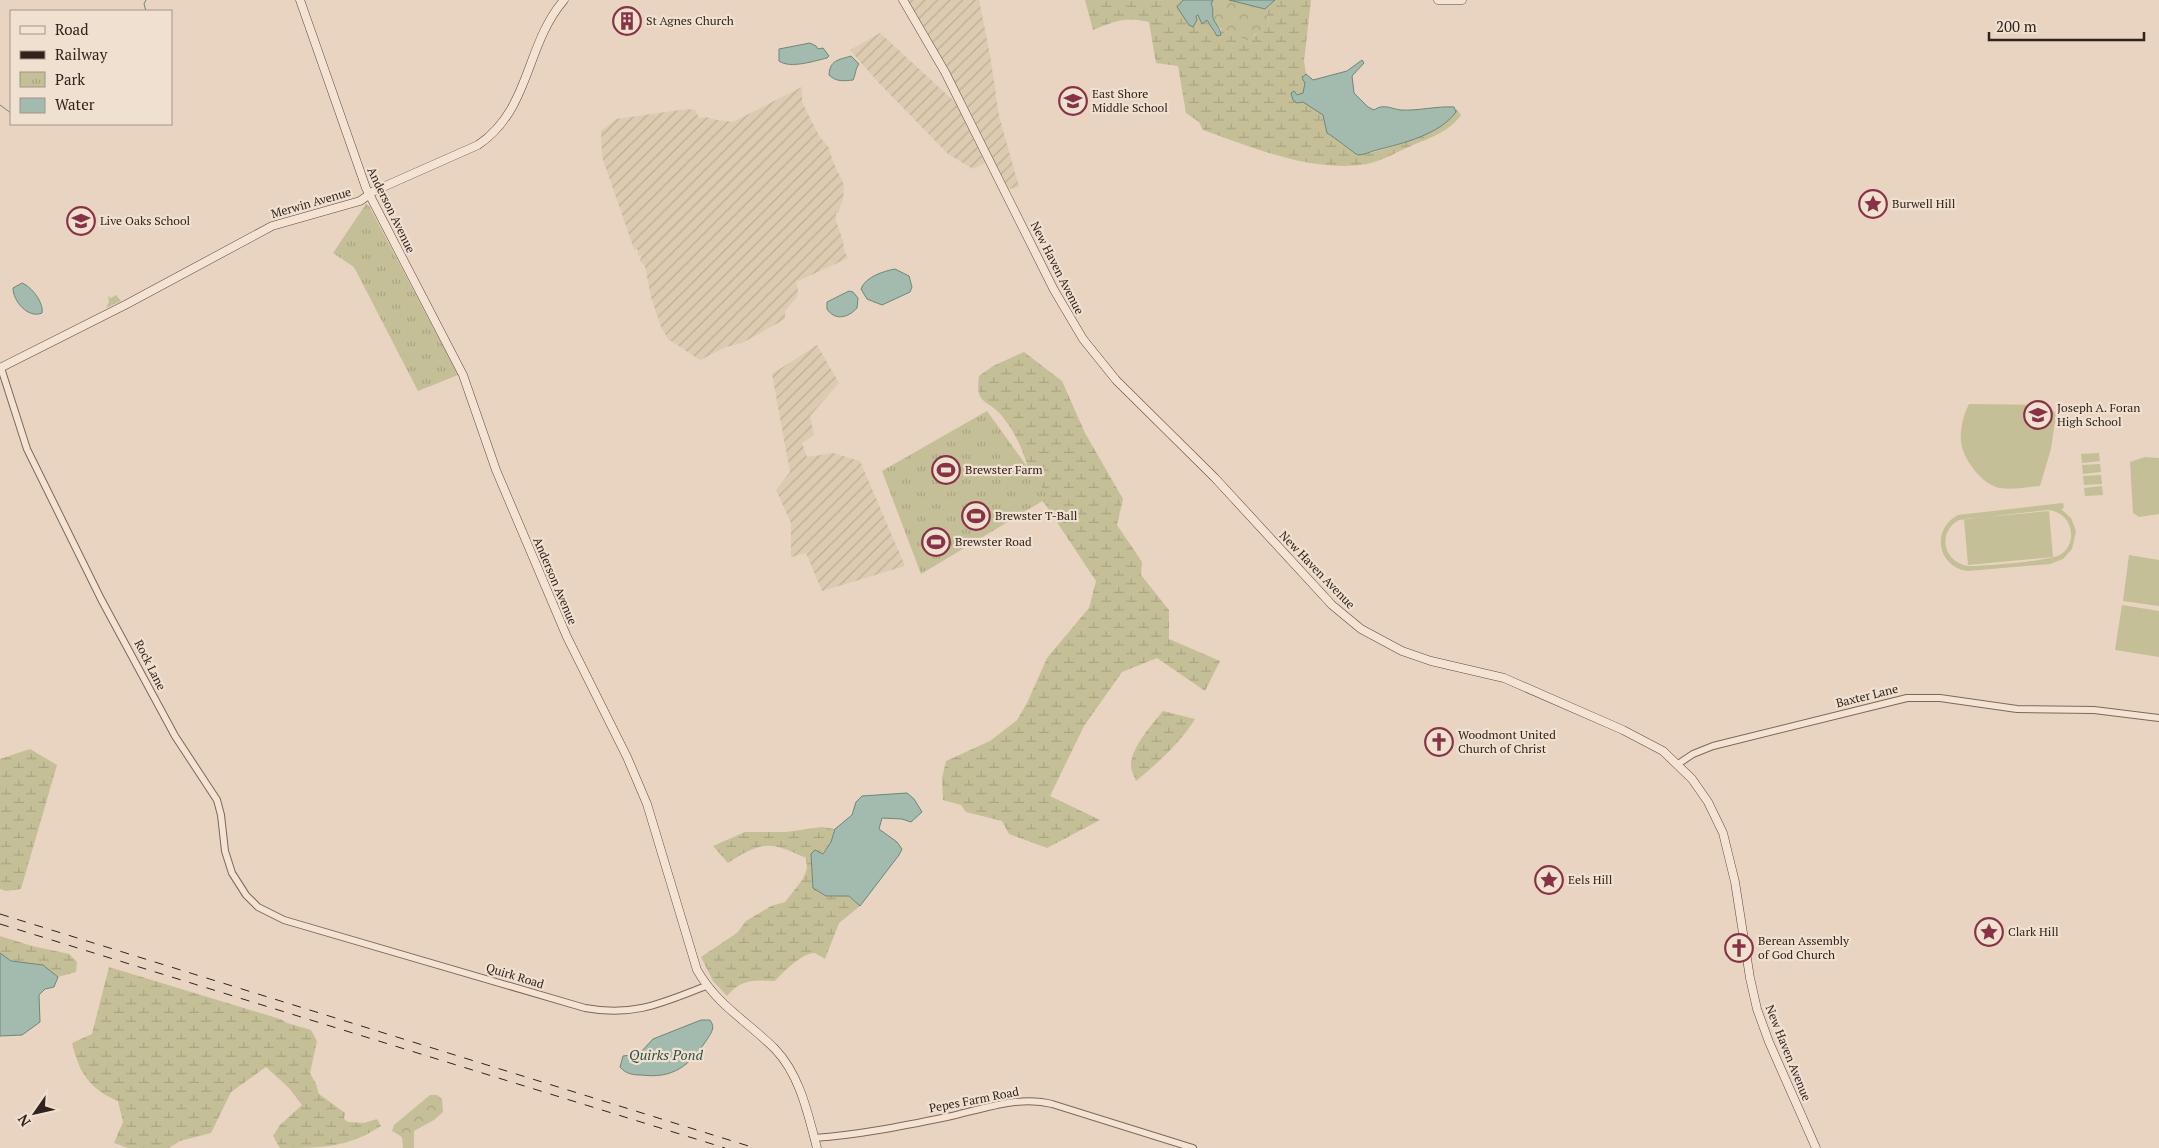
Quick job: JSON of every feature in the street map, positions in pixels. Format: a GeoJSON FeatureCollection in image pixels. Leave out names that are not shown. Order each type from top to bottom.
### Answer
{"type":"FeatureCollection","features":[{"type":"Feature","properties":{"kind":"main road","name":"Anderson Avenue"},"geometry":{"type":"LineString","coordinates":[[300,0],[350,146],[369,194],[463,375],[496,470],[567,637],[637,779],[647,804],[697,970],[706,986],[723,1005],[775,1050],[790,1069],[797,1082],[816,1148]]}},
{"type":"Feature","properties":{"kind":"main road","name":"Merwin Avenue"},"geometry":{"type":"LineString","coordinates":[[0,368],[127,304],[272,226],[360,201],[369,194],[478,145],[500,127],[521,90],[550,20],[564,0]]}},
{"type":"Feature","properties":{"kind":"main road","name":"New Haven Avenue"},"geometry":{"type":"LineString","coordinates":[[903,0],[931,45],[1054,290],[1083,339],[1116,380],[1221,484],[1332,605],[1360,629],[1384,643],[1421,658],[1494,674],[1526,686],[1640,738],[1663,751],[1678,764],[1708,802],[1723,833],[1735,882],[1750,978],[1757,1008],[1769,1042],[1816,1148]]}},
{"type":"Feature","properties":{"kind":"main road"},"geometry":{"type":"LineString","coordinates":[[1438,0],[1462,0]]}},
{"type":"Feature","properties":{"kind":"street","name":"Rock Lane"},"geometry":{"type":"LineString","coordinates":[[0,368],[27,449],[101,599],[174,736],[217,800],[222,815],[226,857],[235,878],[246,895],[263,911],[284,920],[317,930]]}},
{"type":"Feature","properties":{"kind":"street","name":"Baxter Lane"},"geometry":{"type":"LineString","coordinates":[[1678,764],[1693,754],[1713,746],[1907,698],[1940,698],[2017,709],[2094,710],[2159,718]]}},
{"type":"Feature","properties":{"kind":"street","name":"Quirk Road"},"geometry":{"type":"LineString","coordinates":[[317,930],[600,1011],[619,1012],[645,1008],[706,986]]}},
{"type":"Feature","properties":{"kind":"street","name":"Pepes Farm Road"},"geometry":{"type":"LineString","coordinates":[[814,1138],[874,1130],[1008,1104],[1037,1101],[1193,1148]]}},
{"type":"Feature","properties":{"kind":"shaded area"},"geometry":{"type":"Polygon","coordinates":[[[908,0],[979,0],[999,116],[1019,187],[1008,189],[964,99],[908,0]]]}},
{"type":"Feature","properties":{"kind":"shaded area"},"geometry":{"type":"Polygon","coordinates":[[[880,33],[955,102],[985,163],[973,169],[948,154],[878,82],[850,50],[880,33]]]}},
{"type":"Feature","properties":{"kind":"shaded area"},"geometry":{"type":"Polygon","coordinates":[[[802,87],[802,102],[819,136],[829,148],[844,185],[843,199],[836,213],[836,221],[848,258],[796,282],[797,297],[785,311],[785,319],[742,343],[726,347],[700,360],[668,339],[661,327],[651,297],[645,266],[640,261],[642,254],[638,257],[638,250],[634,249],[602,157],[601,131],[616,119],[687,109],[695,110],[699,118],[706,117],[733,122],[802,87]]]}},
{"type":"Feature","properties":{"kind":"shaded area"},"geometry":{"type":"Polygon","coordinates":[[[817,345],[839,383],[810,416],[814,435],[802,443],[807,457],[833,453],[860,461],[905,566],[822,591],[806,553],[791,557],[791,523],[776,490],[790,472],[772,374],[817,345]]]}},
{"type":"Feature","properties":{"kind":"green space"},"geometry":{"type":"Polygon","coordinates":[[[1085,0],[1183,0],[1177,7],[1189,25],[1198,15],[1211,26],[1213,32],[1221,35],[1221,29],[1251,42],[1258,32],[1269,27],[1268,12],[1265,9],[1275,0],[1311,0],[1304,61],[1306,74],[1302,78],[1305,83],[1303,93],[1297,95],[1323,115],[1327,133],[1358,154],[1367,154],[1413,139],[1443,123],[1452,116],[1456,109],[1461,115],[1457,121],[1440,133],[1373,163],[1346,166],[1325,165],[1304,162],[1263,151],[1203,130],[1199,122],[1186,113],[1178,66],[1156,63],[1149,22],[1133,19],[1120,20],[1093,30],[1085,0]]]}},
{"type":"Feature","properties":{"kind":"green space"},"geometry":{"type":"Polygon","coordinates":[[[1213,0],[1229,0],[1265,9],[1268,12],[1269,27],[1255,34],[1251,42],[1230,34],[1220,28],[1214,20],[1211,4],[1213,0]]]}},
{"type":"Feature","properties":{"kind":"green space"},"geometry":{"type":"Polygon","coordinates":[[[366,204],[369,206],[458,375],[418,391],[354,267],[333,253],[366,204]]]}},
{"type":"Feature","properties":{"kind":"green space"},"geometry":{"type":"Polygon","coordinates":[[[116,295],[121,301],[106,308],[109,302],[108,296],[111,298],[116,295]]]}},
{"type":"Feature","properties":{"kind":"green space"},"geometry":{"type":"Polygon","coordinates":[[[1024,352],[1062,381],[1085,433],[1123,499],[1117,525],[1142,562],[1141,575],[1169,610],[1169,639],[1220,661],[1205,691],[1157,658],[1122,672],[1084,726],[1050,796],[1100,820],[1047,848],[1009,834],[1002,821],[966,812],[961,805],[943,800],[942,778],[946,761],[990,741],[1017,720],[1027,703],[1047,658],[1089,608],[1096,581],[1031,483],[1030,474],[1017,439],[1002,416],[997,410],[983,401],[979,392],[979,376],[993,366],[1024,352]]]}},
{"type":"Feature","properties":{"kind":"green space"},"geometry":{"type":"Polygon","coordinates":[[[1969,404],[2048,405],[2056,414],[2051,449],[2040,486],[2015,489],[2000,488],[1993,486],[1980,477],[1965,456],[1961,442],[1962,422],[1969,404]]]}},
{"type":"Feature","properties":{"kind":"green space"},"geometry":{"type":"Polygon","coordinates":[[[987,411],[1049,497],[921,574],[882,471],[987,411]]]}},
{"type":"Feature","properties":{"kind":"green space"},"geometry":{"type":"Polygon","coordinates":[[[2099,453],[2100,461],[2082,463],[2081,454],[2099,453]]]}},
{"type":"Feature","properties":{"kind":"green space"},"geometry":{"type":"Polygon","coordinates":[[[2145,457],[2159,458],[2159,514],[2139,517],[2133,513],[2130,462],[2145,457]]]}},
{"type":"Feature","properties":{"kind":"green space"},"geometry":{"type":"Polygon","coordinates":[[[2100,464],[2101,472],[2083,474],[2082,465],[2100,464]]]}},
{"type":"Feature","properties":{"kind":"green space"},"geometry":{"type":"Polygon","coordinates":[[[2101,475],[2102,484],[2084,485],[2083,476],[2101,475]]]}},
{"type":"Feature","properties":{"kind":"green space"},"geometry":{"type":"Polygon","coordinates":[[[2102,486],[2103,495],[2085,496],[2084,488],[2102,486]]]}},
{"type":"Feature","properties":{"kind":"green space"},"geometry":{"type":"Polygon","coordinates":[[[2063,503],[2064,508],[2061,509],[2071,518],[2076,531],[2072,549],[2063,559],[2050,564],[1968,571],[1950,563],[1941,547],[1944,529],[1949,521],[1958,515],[2063,503]],[[2051,511],[1959,520],[1952,525],[1948,532],[1946,546],[1948,553],[1953,559],[1968,566],[2030,561],[2060,555],[2069,546],[2071,533],[2068,522],[2058,513],[2051,511]]]}},
{"type":"Feature","properties":{"kind":"green space"},"geometry":{"type":"Polygon","coordinates":[[[2049,511],[2053,557],[1968,565],[1964,519],[2049,511]]]}},
{"type":"Feature","properties":{"kind":"green space"},"geometry":{"type":"Polygon","coordinates":[[[2129,555],[2159,560],[2159,606],[2123,601],[2129,555]]]}},
{"type":"Feature","properties":{"kind":"green space"},"geometry":{"type":"Polygon","coordinates":[[[2122,605],[2159,611],[2159,657],[2115,650],[2122,605]]]}},
{"type":"Feature","properties":{"kind":"green space"},"geometry":{"type":"Polygon","coordinates":[[[1163,711],[1195,719],[1168,752],[1136,781],[1131,766],[1134,752],[1163,711]]]}},
{"type":"Feature","properties":{"kind":"green space"},"geometry":{"type":"Polygon","coordinates":[[[30,749],[57,765],[21,889],[6,891],[0,889],[0,759],[30,749]]]}},
{"type":"Feature","properties":{"kind":"green space"},"geometry":{"type":"Polygon","coordinates":[[[822,827],[835,829],[831,842],[822,854],[811,854],[813,888],[826,896],[849,896],[860,906],[839,923],[825,959],[815,953],[809,954],[793,964],[775,981],[749,982],[738,986],[727,996],[713,981],[701,957],[737,933],[746,921],[771,906],[785,902],[803,879],[807,868],[806,858],[774,846],[758,847],[728,863],[713,846],[745,832],[786,832],[822,827]]]}},
{"type":"Feature","properties":{"kind":"green space"},"geometry":{"type":"Polygon","coordinates":[[[0,936],[32,946],[69,954],[77,962],[76,972],[58,977],[43,965],[11,961],[0,953],[0,936]]]}},
{"type":"Feature","properties":{"kind":"green space"},"geometry":{"type":"Polygon","coordinates":[[[109,967],[311,1030],[317,1041],[310,1073],[319,1094],[345,1113],[344,1119],[348,1122],[364,1123],[377,1119],[381,1126],[357,1139],[345,1143],[309,1148],[280,1148],[273,1136],[280,1125],[302,1105],[289,1088],[266,1067],[231,1092],[211,1133],[180,1141],[169,1148],[128,1148],[114,1143],[123,1122],[118,1101],[100,1091],[87,1078],[78,1063],[72,1043],[92,1034],[109,967]]]}},
{"type":"Feature","properties":{"kind":"green space"},"geometry":{"type":"Polygon","coordinates":[[[430,1095],[437,1095],[442,1099],[443,1112],[434,1120],[414,1131],[414,1148],[403,1148],[402,1137],[392,1131],[394,1125],[430,1095]]]}},
{"type":"Feature","properties":{"kind":"water"},"geometry":{"type":"Polygon","coordinates":[[[1183,0],[1213,0],[1211,4],[1213,18],[1221,35],[1217,36],[1207,20],[1202,24],[1198,15],[1193,27],[1189,25],[1177,7],[1183,0]]]}},
{"type":"Feature","properties":{"kind":"water"},"geometry":{"type":"Polygon","coordinates":[[[1229,0],[1275,0],[1265,9],[1229,0]]]}},
{"type":"Feature","properties":{"kind":"water"},"geometry":{"type":"Polygon","coordinates":[[[810,43],[818,49],[823,48],[829,56],[796,64],[779,61],[779,49],[810,43]]]}},
{"type":"Feature","properties":{"kind":"water"},"geometry":{"type":"Polygon","coordinates":[[[851,56],[859,64],[853,80],[837,80],[829,75],[833,63],[851,56]]]}},
{"type":"Feature","properties":{"kind":"water"},"geometry":{"type":"Polygon","coordinates":[[[1362,60],[1364,63],[1352,76],[1354,93],[1368,107],[1374,110],[1384,107],[1407,110],[1454,107],[1456,112],[1440,127],[1420,137],[1358,155],[1327,133],[1323,115],[1303,102],[1297,103],[1293,100],[1291,93],[1294,91],[1297,95],[1303,93],[1305,83],[1302,78],[1306,74],[1313,80],[1347,71],[1362,60]]]}},
{"type":"Feature","properties":{"kind":"water"},"geometry":{"type":"Polygon","coordinates":[[[895,269],[909,276],[912,287],[910,292],[882,305],[867,299],[861,289],[866,281],[880,273],[895,269]]]}},
{"type":"Feature","properties":{"kind":"water"},"geometry":{"type":"Polygon","coordinates":[[[22,283],[30,288],[36,296],[41,305],[42,313],[37,314],[27,311],[18,303],[13,288],[22,283]]]}},
{"type":"Feature","properties":{"kind":"water"},"geometry":{"type":"Polygon","coordinates":[[[849,291],[853,292],[858,298],[857,308],[850,314],[842,317],[830,313],[827,309],[827,302],[849,291]]]}},
{"type":"Feature","properties":{"kind":"water"},"geometry":{"type":"Polygon","coordinates":[[[907,793],[914,799],[922,812],[911,822],[902,819],[882,818],[879,829],[897,842],[902,849],[860,906],[849,896],[826,896],[813,888],[811,854],[815,850],[823,854],[831,842],[835,829],[852,815],[856,802],[862,796],[907,793]]]}},
{"type":"Feature","properties":{"kind":"water"},"geometry":{"type":"Polygon","coordinates":[[[0,953],[11,961],[43,965],[58,977],[54,987],[45,989],[39,995],[40,1022],[22,1035],[0,1036],[0,953]]]}},
{"type":"Feature","properties":{"kind":"water","name":"Quirks Pond"},"geometry":{"type":"Polygon","coordinates":[[[701,1020],[710,1020],[713,1026],[711,1033],[700,1050],[679,1069],[671,1073],[652,1076],[630,1074],[620,1067],[623,1056],[639,1054],[653,1039],[701,1020]]]}},
{"type":"Feature","properties":{"kind":"waterway"},"geometry":{"type":"LineString","coordinates":[[146,0],[144,4],[146,10]]}},
{"type":"Feature","properties":{"kind":"waterway"},"geometry":{"type":"LineString","coordinates":[[0,105],[10,112]]}},
{"type":"Feature","properties":{"kind":"railway"},"geometry":{"type":"LineString","coordinates":[[0,914],[755,1148]]}},
{"type":"Feature","properties":{"kind":"railway"},"geometry":{"type":"LineString","coordinates":[[0,924],[725,1148]]}},
{"type":"Feature","properties":{"kind":"place","name":"St Agnes Church"},"geometry":{"type":"Point","coordinates":[627,21]}},
{"type":"Feature","properties":{"kind":"place","name":"East Shore Middle School"},"geometry":{"type":"Point","coordinates":[1073,101]}},
{"type":"Feature","properties":{"kind":"place","name":"Burwell Hill"},"geometry":{"type":"Point","coordinates":[1873,204]}},
{"type":"Feature","properties":{"kind":"place","name":"Live Oaks School"},"geometry":{"type":"Point","coordinates":[81,221]}},
{"type":"Feature","properties":{"kind":"place","name":"Joseph A. Foran High School"},"geometry":{"type":"Point","coordinates":[2038,415]}},
{"type":"Feature","properties":{"kind":"place","name":"Brewster Farm"},"geometry":{"type":"Point","coordinates":[946,470]}},
{"type":"Feature","properties":{"kind":"place","name":"Brewster T-Ball"},"geometry":{"type":"Point","coordinates":[976,516]}},
{"type":"Feature","properties":{"kind":"place","name":"Brewster Road"},"geometry":{"type":"Point","coordinates":[936,542]}},
{"type":"Feature","properties":{"kind":"place","name":"Woodmont United Church of Christ"},"geometry":{"type":"Point","coordinates":[1439,742]}},
{"type":"Feature","properties":{"kind":"place","name":"Eels Hill"},"geometry":{"type":"Point","coordinates":[1549,880]}},
{"type":"Feature","properties":{"kind":"place","name":"Clark Hill"},"geometry":{"type":"Point","coordinates":[1989,932]}},
{"type":"Feature","properties":{"kind":"place","name":"Berean Assembly of God Church"},"geometry":{"type":"Point","coordinates":[1739,948]}}]}
